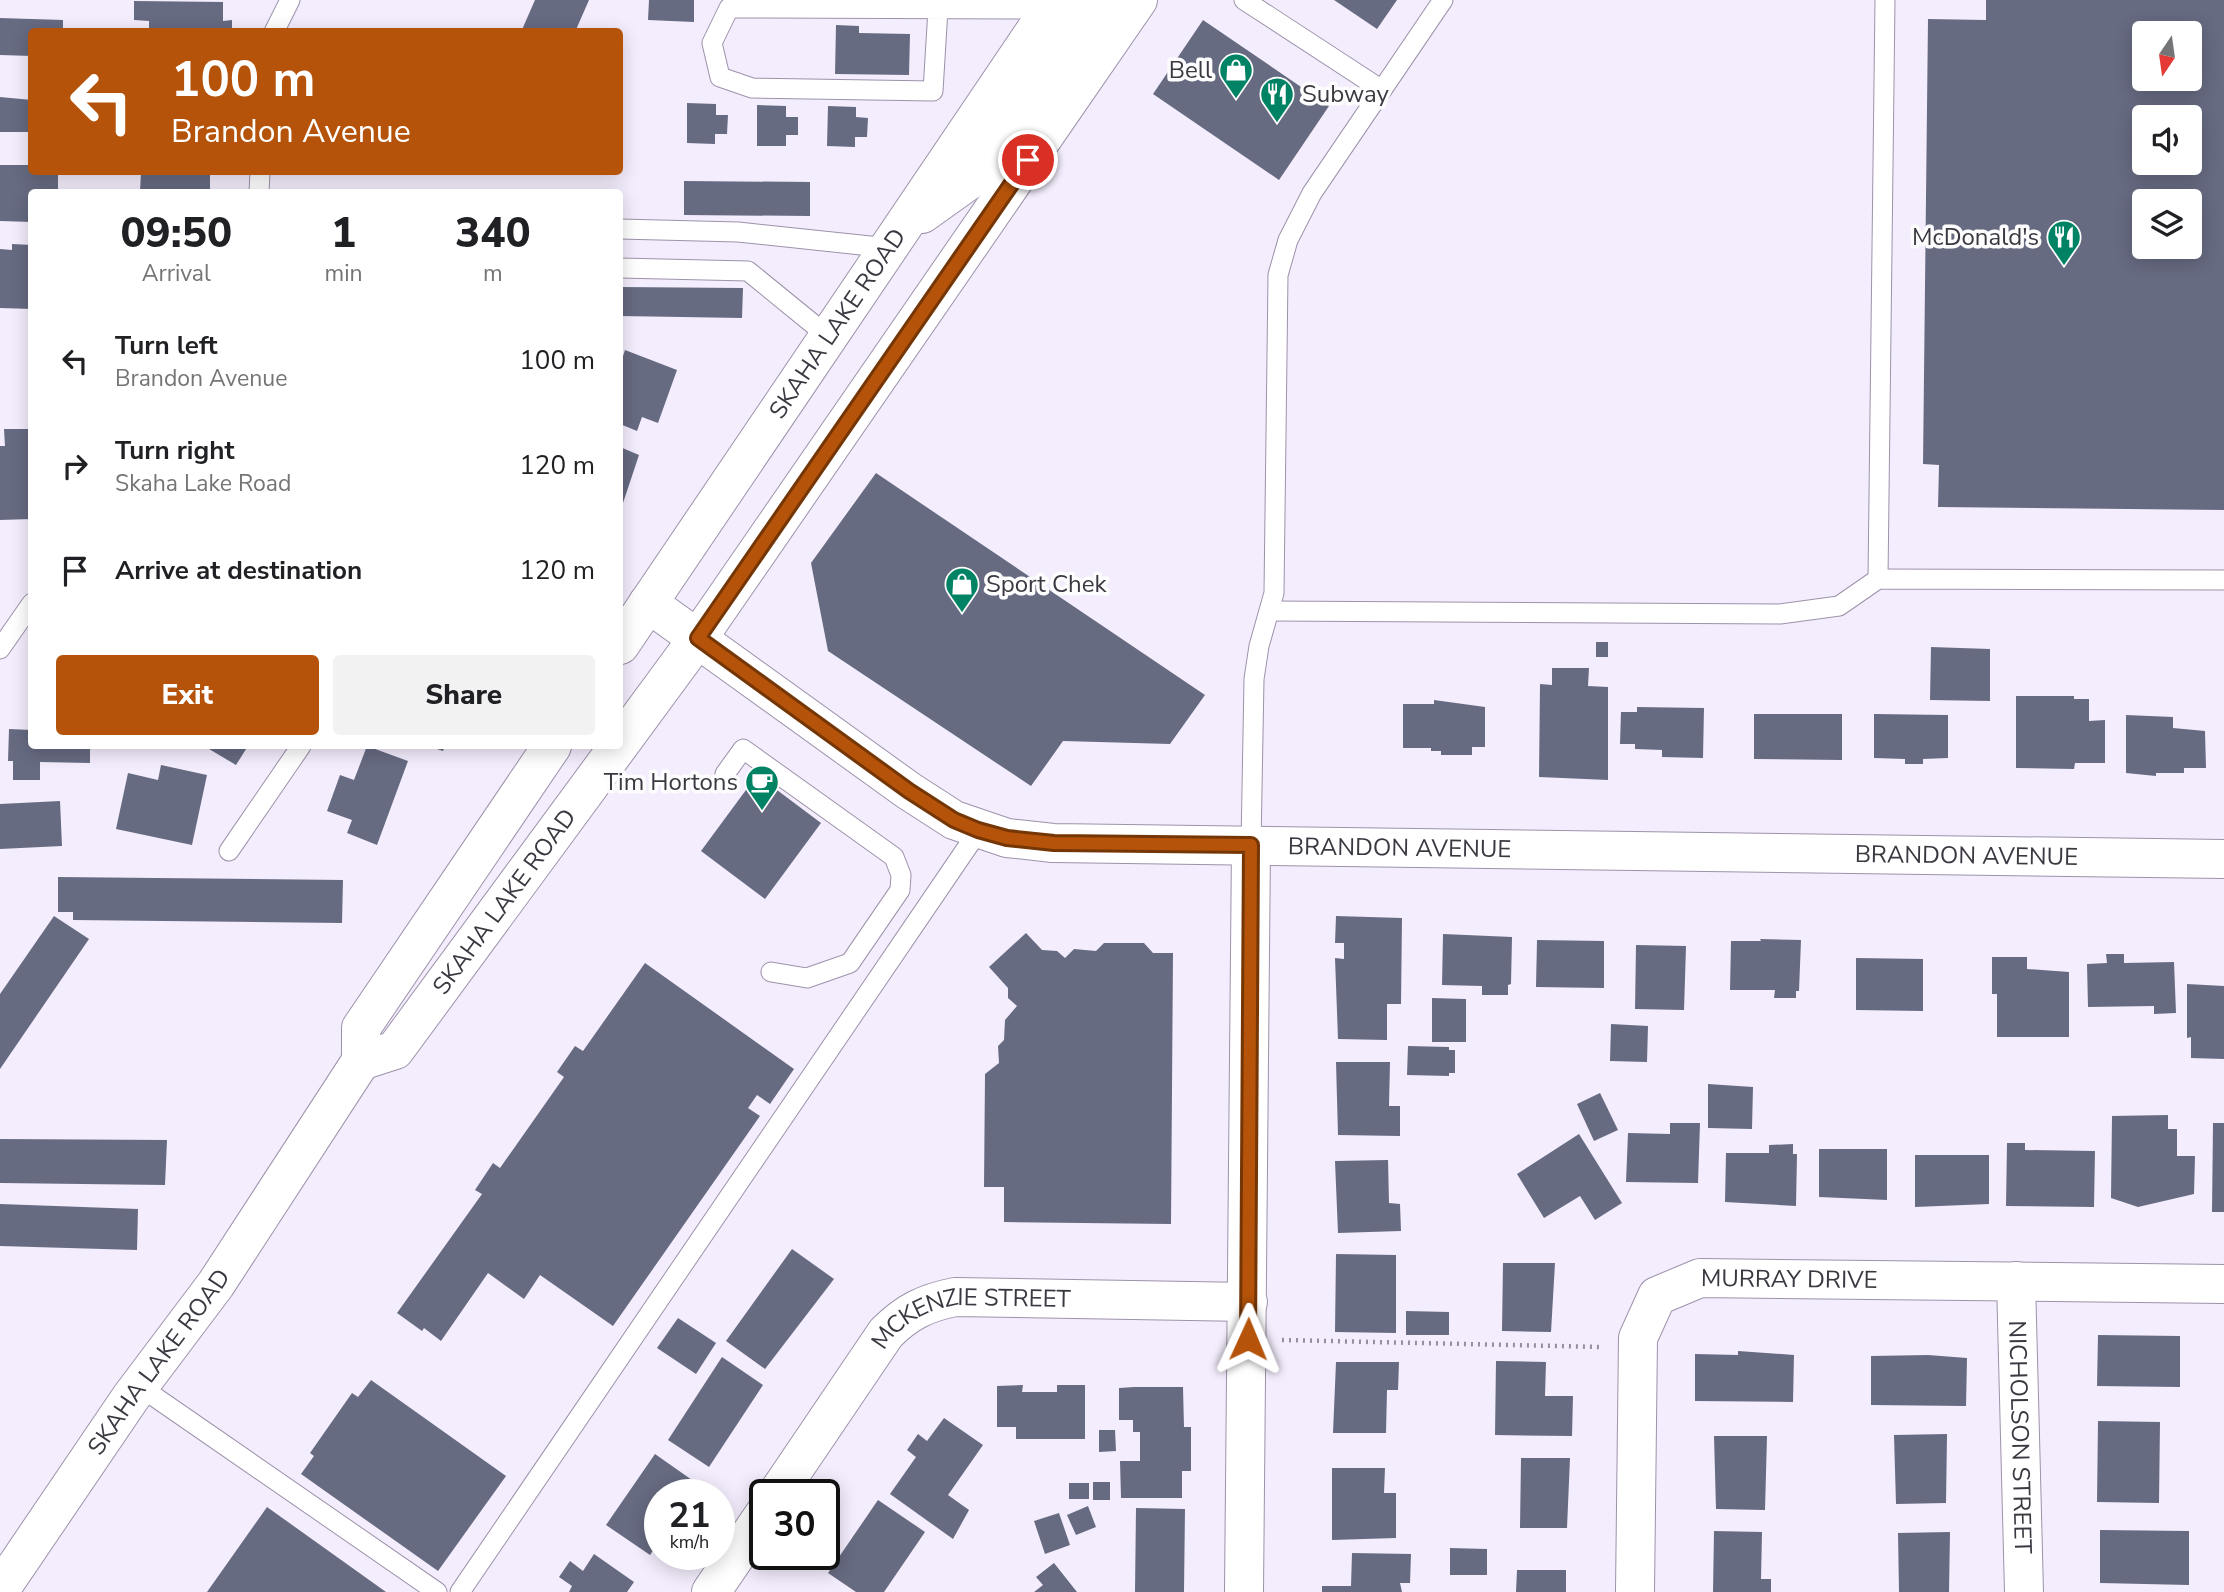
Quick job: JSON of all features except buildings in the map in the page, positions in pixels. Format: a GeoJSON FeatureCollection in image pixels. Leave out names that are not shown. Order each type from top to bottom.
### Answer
{"type":"FeatureCollection","features":[{"type":"Feature","properties":{"kind":"street"},"geometry":{"type":"LineString","coordinates":[[895,238],[971,179],[1096,0]]}},
{"type":"Feature","properties":{"kind":"street","name":"SKAHA LAKE ROAD"},"geometry":{"type":"LineString","coordinates":[[623,740],[698,638],[1138,0]]}},
{"type":"Feature","properties":{"kind":"street","name":"SKAHA LAKE ROAD"},"geometry":{"type":"LineString","coordinates":[[623,640],[1053,4]]}},
{"type":"Feature","properties":{"kind":"street","name":"BRANDON AVENUE"},"geometry":{"type":"LineString","coordinates":[[648,603],[909,791],[954,820],[1007,838],[1054,843],[2224,859]]}},
{"type":"Feature","properties":{"kind":"street","name":"SKAHA LAKE ROAD"},"geometry":{"type":"LineString","coordinates":[[0,1590],[139,1386],[216,1284],[361,1061],[361,1028],[550,749]]}},
{"type":"Feature","properties":{"kind":"street","name":"SKAHA LAKE ROAD"},"geometry":{"type":"LineString","coordinates":[[361,1061],[395,1050],[616,749]]}},
{"type":"Feature","properties":{"kind":"street"},"geometry":{"type":"LineString","coordinates":[[1244,1592],[1251,845]]}},
{"type":"Feature","properties":{"kind":"street","name":"MURRAY DRIVE"},"geometry":{"type":"LineString","coordinates":[[1635,1592],[1638,1348],[1639,1338],[1657,1296],[1700,1278],[2224,1284]]}},
{"type":"Feature","properties":{"kind":"street","name":"NICHOLSON STREET"},"geometry":{"type":"LineString","coordinates":[[2016,1282],[2024,1592]]}},
{"type":"Feature","properties":{"kind":"street","name":"MCKENZIE STREET"},"geometry":{"type":"LineString","coordinates":[[787,1479],[886,1333],[904,1316],[925,1304],[955,1297],[1248,1321]]}},
{"type":"Feature","properties":{"kind":"street"},"geometry":{"type":"LineString","coordinates":[[711,1592],[749,1536]]}},
{"type":"Feature","properties":{"kind":"lane"},"geometry":{"type":"LineString","coordinates":[[276,28],[290,0]]}},
{"type":"Feature","properties":{"kind":"lane"},"geometry":{"type":"LineString","coordinates":[[1244,0],[1382,90]]}},
{"type":"Feature","properties":{"kind":"lane"},"geometry":{"type":"LineString","coordinates":[[1251,845],[1254,679],[1259,646],[1274,593],[1278,275],[1288,240],[1312,194],[1443,0]]}},
{"type":"Feature","properties":{"kind":"lane"},"geometry":{"type":"LineString","coordinates":[[1878,579],[1885,0]]}},
{"type":"Feature","properties":{"kind":"lane"},"geometry":{"type":"LineString","coordinates":[[938,9],[933,90],[752,88],[720,77],[712,43],[729,8],[938,9],[1053,4]]}},
{"type":"Feature","properties":{"kind":"lane"},"geometry":{"type":"LineString","coordinates":[[623,229],[895,238]]}},
{"type":"Feature","properties":{"kind":"lane"},"geometry":{"type":"LineString","coordinates":[[623,268],[748,271],[829,337]]}},
{"type":"Feature","properties":{"kind":"lane"},"geometry":{"type":"LineString","coordinates":[[1270,611],[1780,614],[1839,606],[1878,579],[2224,580]]}},
{"type":"Feature","properties":{"kind":"lane"},"geometry":{"type":"LineString","coordinates":[[0,649],[28,609]]}},
{"type":"Feature","properties":{"kind":"lane"},"geometry":{"type":"LineString","coordinates":[[229,851],[299,749]]}},
{"type":"Feature","properties":{"kind":"lane"},"geometry":{"type":"LineString","coordinates":[[725,774],[743,749],[894,857],[901,875],[900,890],[850,963],[807,978],[771,972]]}},
{"type":"Feature","properties":{"kind":"lane"},"geometry":{"type":"LineString","coordinates":[[460,1592],[978,830]]}},
{"type":"Feature","properties":{"kind":"lane"},"geometry":{"type":"LineString","coordinates":[[139,1386],[438,1592]]}},
{"type":"Feature","properties":{"kind":"path"},"geometry":{"type":"LineString","coordinates":[[1248,1321],[1638,1348]]}},
{"type":"Feature","properties":{"kind":"place","name":"Bell"},"geometry":{"type":"Point","coordinates":[1236,100]}},
{"type":"Feature","properties":{"kind":"place","name":"Subway"},"geometry":{"type":"Point","coordinates":[1277,124]}},
{"type":"Feature","properties":{"kind":"place","name":"McDonald's"},"geometry":{"type":"Point","coordinates":[2064,267]}},
{"type":"Feature","properties":{"kind":"place","name":"Sport Chek"},"geometry":{"type":"Point","coordinates":[962,614]}},
{"type":"Feature","properties":{"kind":"place","name":"Tim Hortons"},"geometry":{"type":"Point","coordinates":[762,812]}},
{"type":"Feature","properties":{"kind":"route"},"geometry":{"type":"LineString","coordinates":[[1028,160],[698,638],[909,791],[954,820],[978,830],[1007,838],[1054,843],[1251,845],[1248,1339]]}}]}
